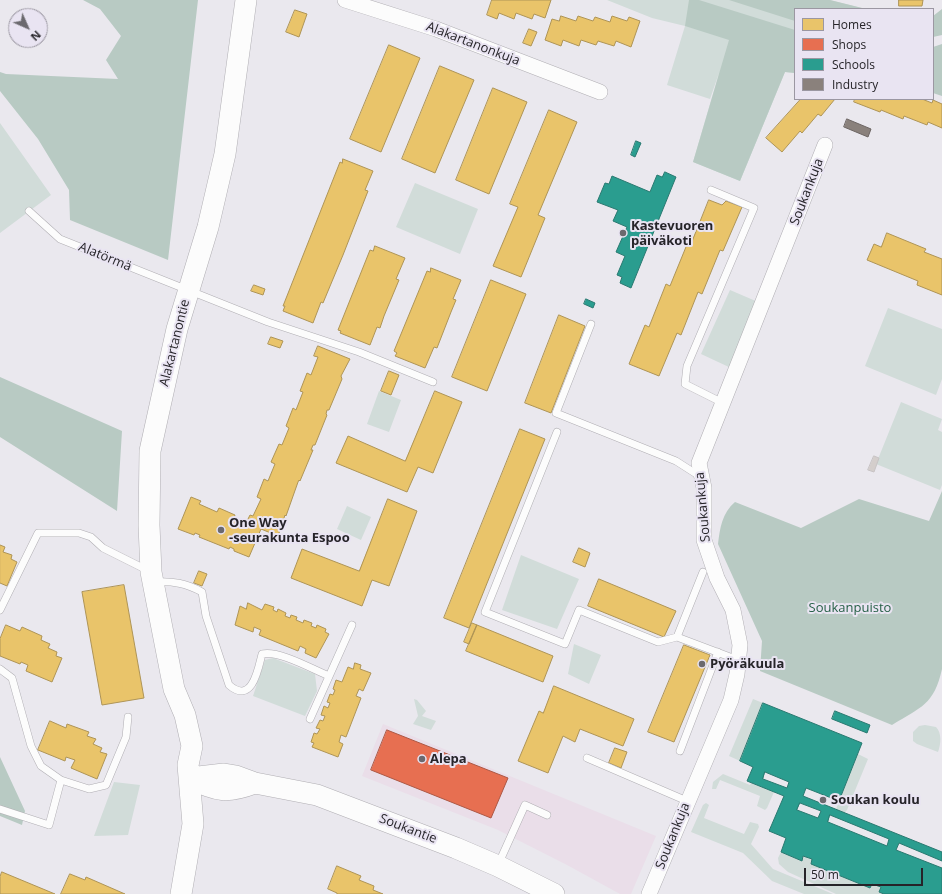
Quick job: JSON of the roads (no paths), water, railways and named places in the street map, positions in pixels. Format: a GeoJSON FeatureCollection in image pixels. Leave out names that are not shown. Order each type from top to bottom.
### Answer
{"type":"FeatureCollection","features":[{"type":"Feature","properties":{"kind":"street","name":"Alakartanontie"},"geometry":{"type":"LineString","coordinates":[[181,894],[193,824],[189,771],[179,747],[172,715],[174,689],[152,577],[149,525],[150,451],[176,329],[208,227],[225,154],[246,0]]}},
{"type":"Feature","properties":{"kind":"street","name":"Alakartanonkuja"},"geometry":{"type":"LineString","coordinates":[[345,0],[436,29],[600,92]]}},
{"type":"Feature","properties":{"kind":"street","name":"Soukankuja"},"geometry":{"type":"LineString","coordinates":[[649,894],[687,801],[731,700],[740,645],[733,610],[717,578],[704,540],[704,488],[699,463],[724,404],[825,144]]}},
{"type":"Feature","properties":{"kind":"street","name":"Soukantie"},"geometry":{"type":"LineString","coordinates":[[189,771],[236,776],[255,783],[317,795],[498,866],[554,894]]}},
{"type":"Feature","properties":{"kind":"lane"},"geometry":{"type":"LineString","coordinates":[[711,190],[754,208],[687,366],[685,384],[724,404]]}},
{"type":"Feature","properties":{"kind":"lane","name":"Alatörmä"},"geometry":{"type":"LineString","coordinates":[[29,211],[60,239],[268,322],[359,352],[433,382]]}},
{"type":"Feature","properties":{"kind":"lane"},"geometry":{"type":"LineString","coordinates":[[591,324],[556,412],[676,461],[702,479]]}},
{"type":"Feature","properties":{"kind":"lane"},"geometry":{"type":"LineString","coordinates":[[557,432],[485,612],[566,644],[579,610],[658,642],[677,637],[738,660]]}},
{"type":"Feature","properties":{"kind":"lane"},"geometry":{"type":"LineString","coordinates":[[0,610],[38,533],[79,533],[91,537],[103,548],[152,577],[188,584],[202,592],[206,616],[229,685],[234,689],[241,691],[250,687],[255,678],[262,654],[267,653],[277,655],[329,676]]}},
{"type":"Feature","properties":{"kind":"lane"},"geometry":{"type":"LineString","coordinates":[[677,637],[703,572]]}},
{"type":"Feature","properties":{"kind":"lane"},"geometry":{"type":"LineString","coordinates":[[310,719],[352,625]]}},
{"type":"Feature","properties":{"kind":"lane"},"geometry":{"type":"LineString","coordinates":[[680,751],[718,652]]}},
{"type":"Feature","properties":{"kind":"lane"},"geometry":{"type":"LineString","coordinates":[[0,668],[12,678],[31,746],[41,766],[60,780],[89,788],[106,784],[126,737],[128,717]]}},
{"type":"Feature","properties":{"kind":"lane"},"geometry":{"type":"LineString","coordinates":[[587,758],[687,801]]}},
{"type":"Feature","properties":{"kind":"lane"},"geometry":{"type":"LineString","coordinates":[[0,809],[48,825],[60,780]]}},
{"type":"Feature","properties":{"kind":"lane"},"geometry":{"type":"LineString","coordinates":[[498,866],[525,805],[547,815]]}},
{"type":"Feature","properties":{"kind":"place","name":"Kastevuoren päiväkoti"},"geometry":{"type":"Point","coordinates":[623,233]}},
{"type":"Feature","properties":{"kind":"place","name":"One Way -seurakunta Espoo"},"geometry":{"type":"Point","coordinates":[221,530]}},
{"type":"Feature","properties":{"kind":"place","name":"Pyöräkuula"},"geometry":{"type":"Point","coordinates":[702,664]}},
{"type":"Feature","properties":{"kind":"place","name":"Alepa"},"geometry":{"type":"Point","coordinates":[422,759]}},
{"type":"Feature","properties":{"kind":"place","name":"Soukan koulu"},"geometry":{"type":"Point","coordinates":[823,800]}},
{"type":"Feature","properties":{"kind":"park label","name":"Soukanpuisto"},"geometry":{"type":"Point","coordinates":[850,608]}}]}
